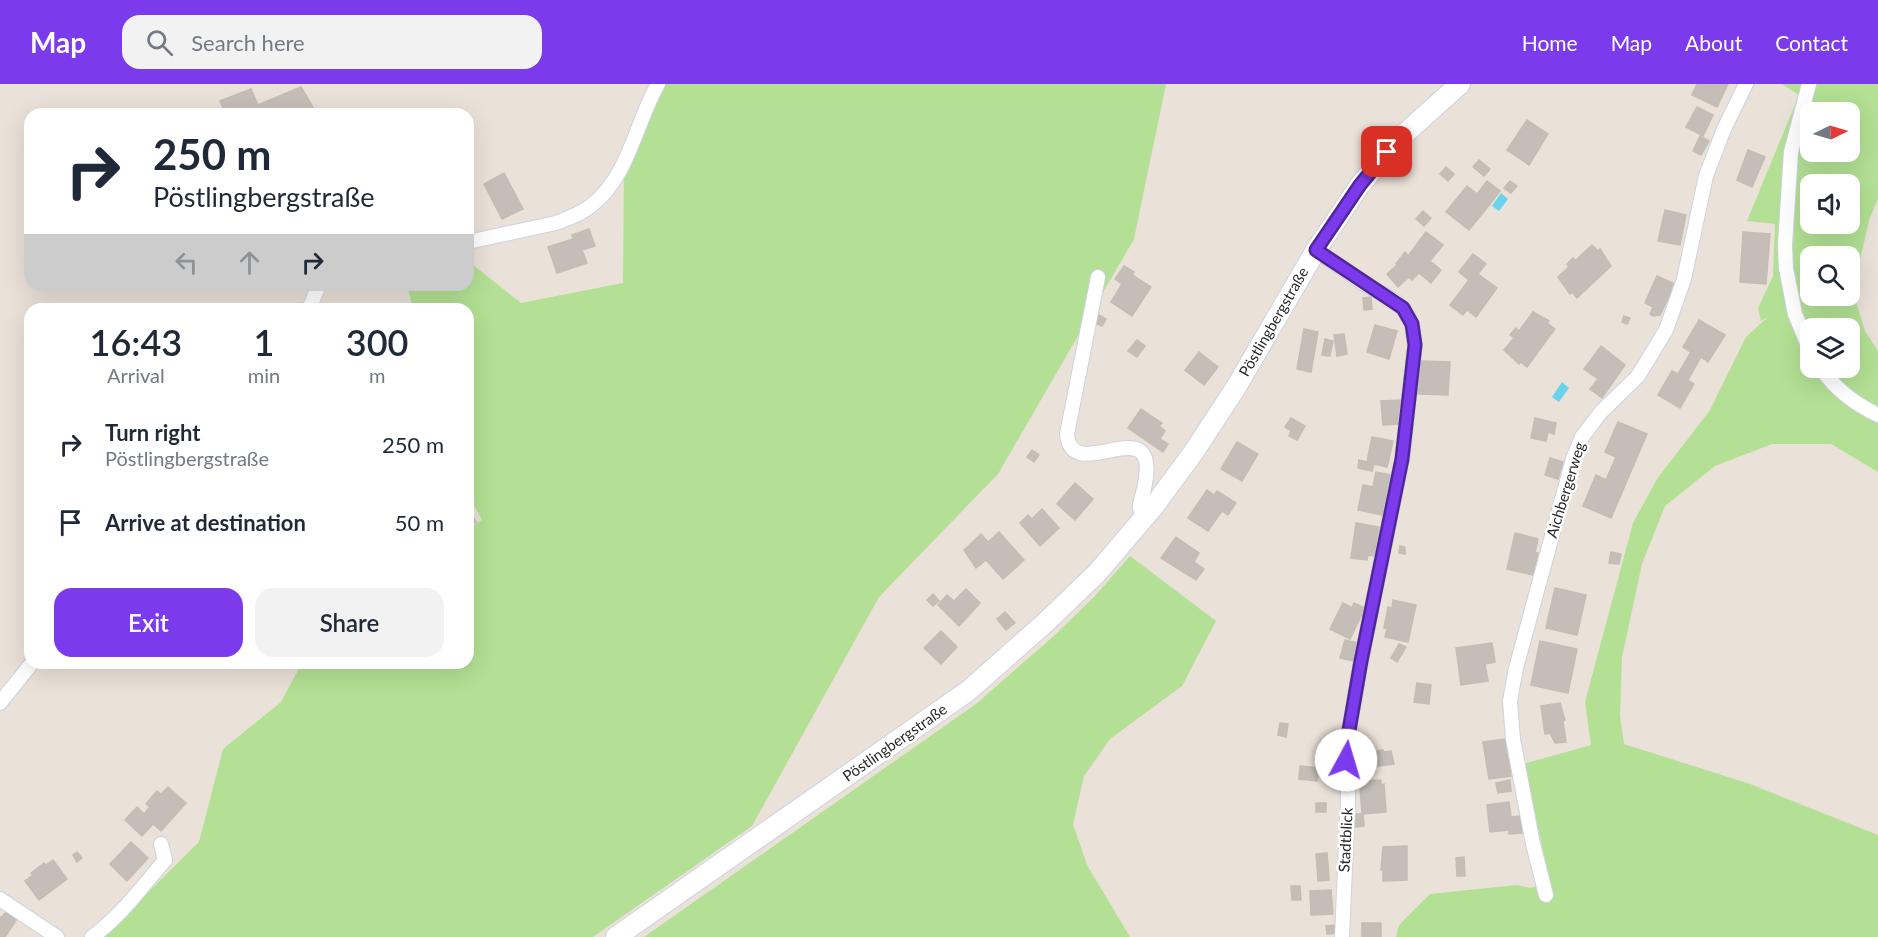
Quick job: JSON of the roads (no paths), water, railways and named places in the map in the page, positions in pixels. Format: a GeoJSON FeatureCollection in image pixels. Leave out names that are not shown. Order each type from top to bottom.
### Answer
{"type":"FeatureCollection","features":[{"type":"Feature","properties":{"kind":"main road","name":"Pöstlingbergstraße"},"geometry":{"type":"LineString","coordinates":[[616,937],[968,691],[1045,624],[1097,573],[1146,516],[1193,453],[1320,253],[1360,185],[1387,152],[1427,112],[1460,84]]}},
{"type":"Feature","properties":{"kind":"street"},"geometry":{"type":"LineString","coordinates":[[474,241],[556,223],[593,204],[622,165],[658,84]]}},
{"type":"Feature","properties":{"kind":"street","name":"Aichbergerweg"},"geometry":{"type":"LineString","coordinates":[[1546,895],[1529,827],[1513,739],[1510,701],[1516,668],[1582,437],[1601,412],[1638,376],[1666,330],[1684,279],[1699,200],[1708,170],[1724,129],[1746,84]]}},
{"type":"Feature","properties":{"kind":"street"},"geometry":{"type":"LineString","coordinates":[[1800,326],[1795,314],[1786,268],[1785,245],[1791,152],[1809,84]]}},
{"type":"Feature","properties":{"kind":"street","name":"Stadtblick"},"geometry":{"type":"LineString","coordinates":[[1320,253],[1403,308],[1412,324],[1415,345],[1402,459],[1347,742],[1348,800],[1342,937]]}},
{"type":"Feature","properties":{"kind":"street"},"geometry":{"type":"LineString","coordinates":[[1098,277],[1067,434],[1068,442],[1071,450],[1078,453],[1087,454],[1125,447],[1140,452],[1146,459],[1148,468],[1140,504],[1140,509],[1146,516]]}},
{"type":"Feature","properties":{"kind":"street"},"geometry":{"type":"LineString","coordinates":[[1829,378],[1850,399],[1878,415]]}},
{"type":"Feature","properties":{"kind":"street"},"geometry":{"type":"LineString","coordinates":[[0,703],[27,669]]}},
{"type":"Feature","properties":{"kind":"street"},"geometry":{"type":"LineString","coordinates":[[92,937],[126,905],[165,860],[161,844]]}},
{"type":"Feature","properties":{"kind":"street"},"geometry":{"type":"LineString","coordinates":[[0,899],[57,937]]}},
{"type":"Feature","properties":{"kind":"water"},"geometry":{"type":"Polygon","coordinates":[[[1501,193],[1508,199],[1499,211],[1492,206],[1501,193]]]}},
{"type":"Feature","properties":{"kind":"water"},"geometry":{"type":"Polygon","coordinates":[[[1562,382],[1569,388],[1559,402],[1552,397],[1562,382]]]}}]}
